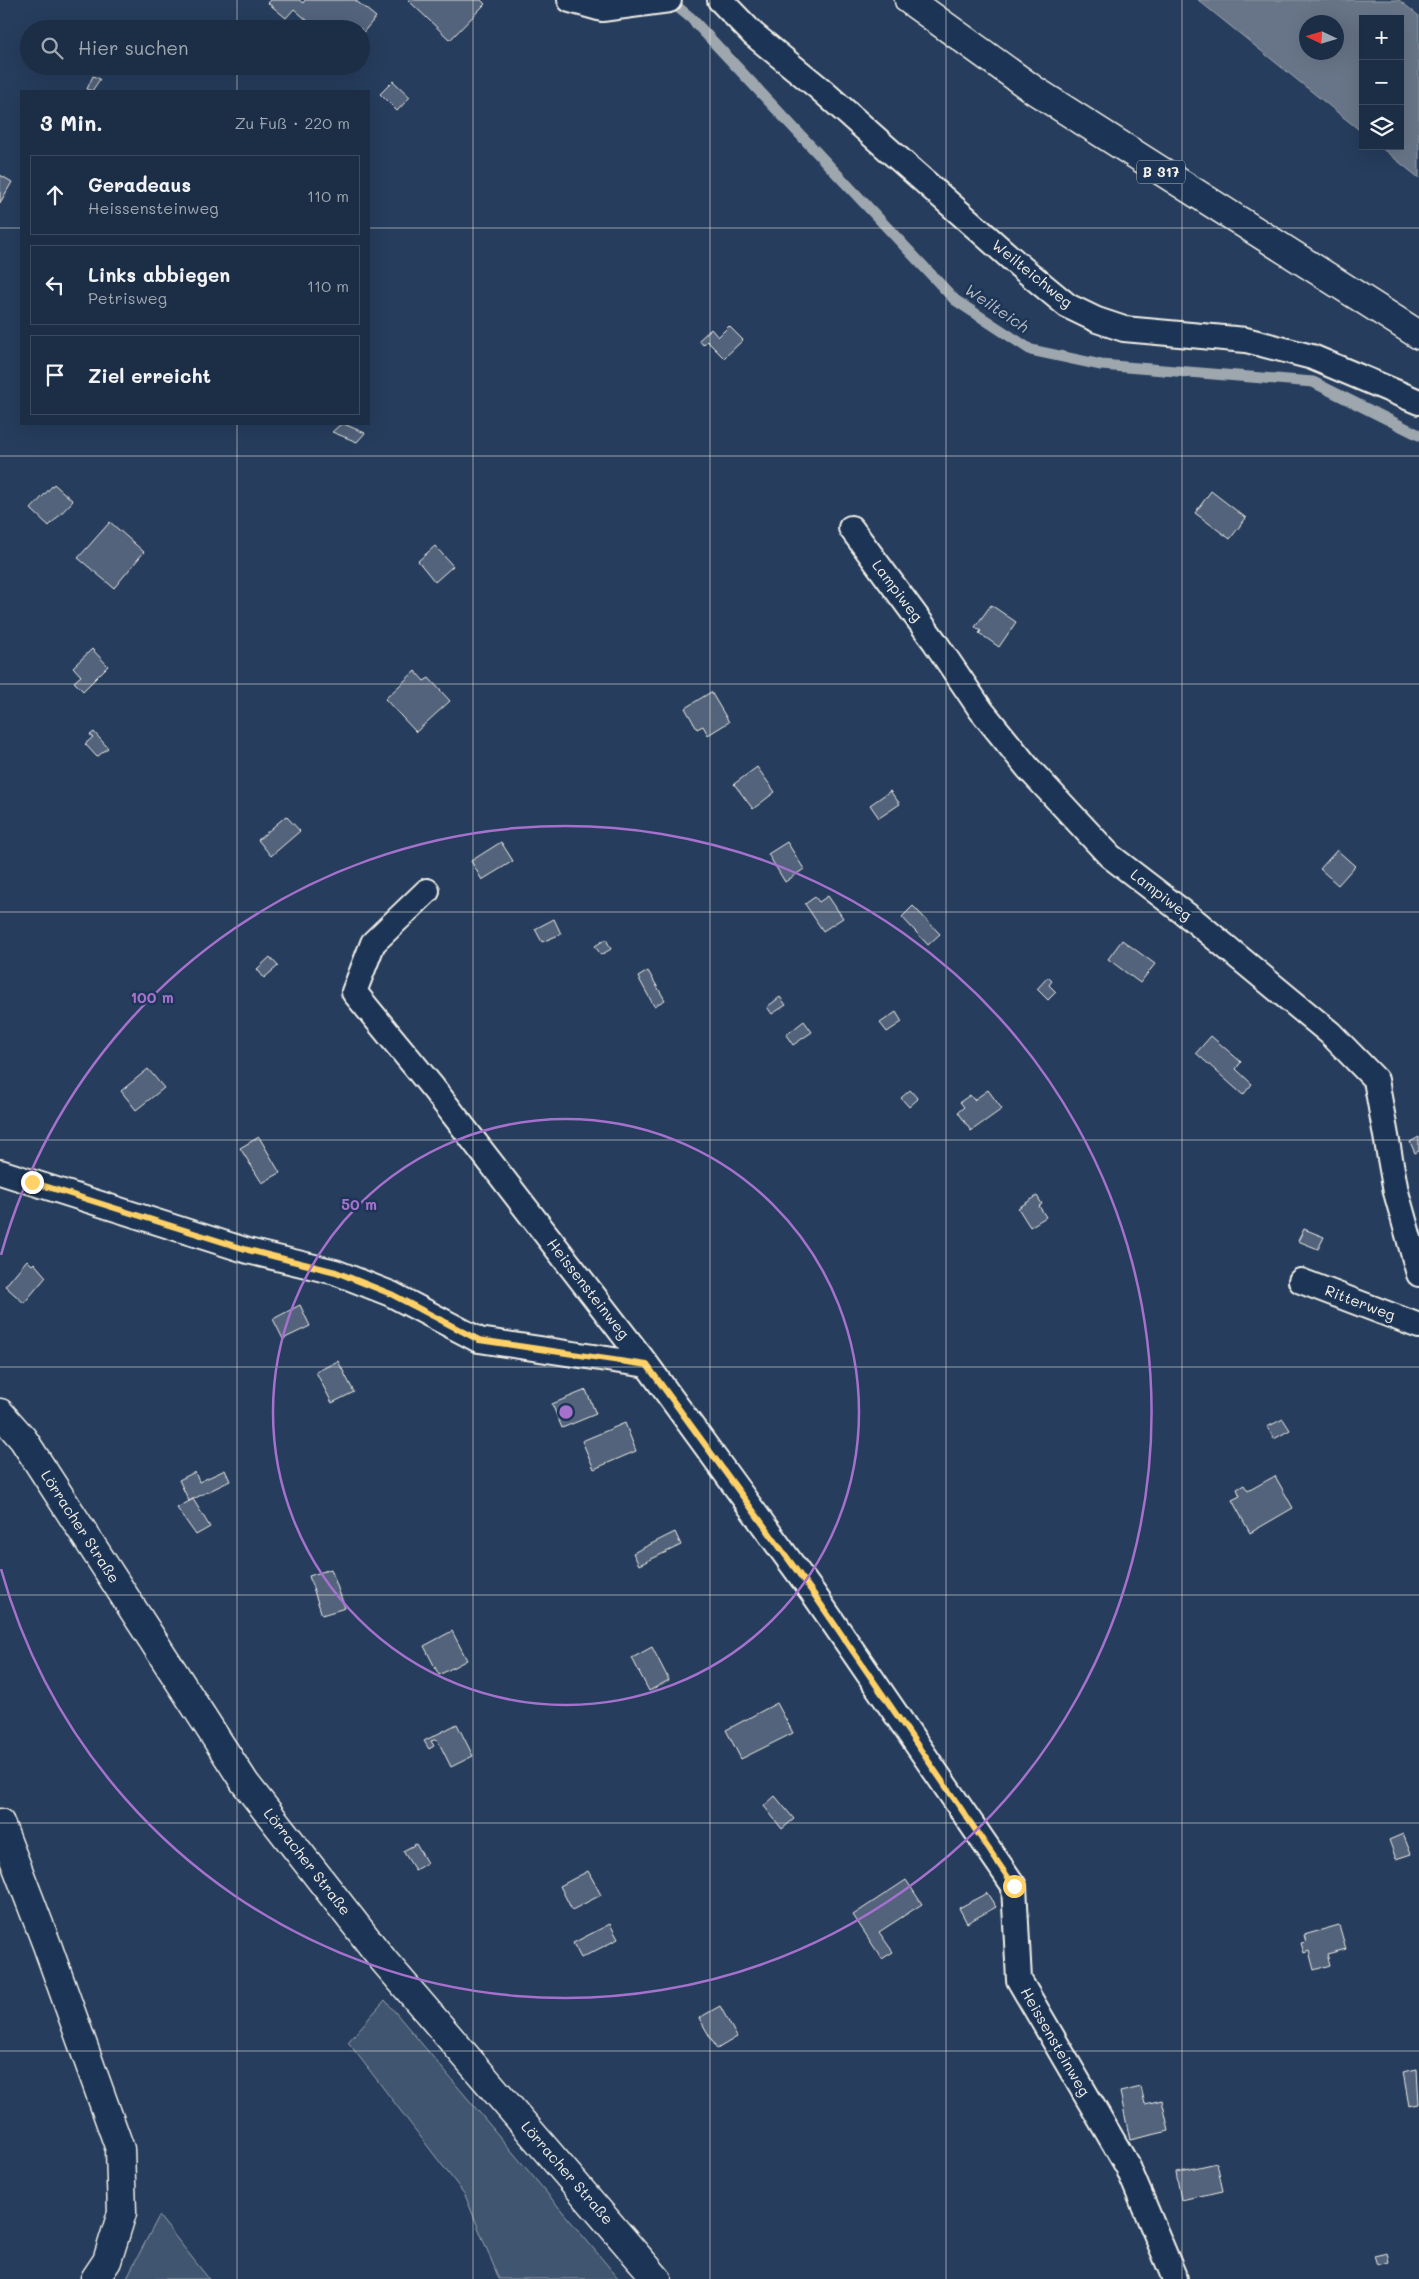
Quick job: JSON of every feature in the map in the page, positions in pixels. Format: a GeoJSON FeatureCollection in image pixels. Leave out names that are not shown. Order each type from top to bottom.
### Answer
{"type":"FeatureCollection","features":[{"type":"Feature","properties":{"kind":"street","name":"B 317"},"geometry":{"type":"LineString","coordinates":[[909,0],[1034,90],[1419,335]]}},
{"type":"Feature","properties":{"kind":"street","name":"Lörracher Straße"},"geometry":{"type":"LineString","coordinates":[[0,1413],[23,1439],[251,1791],[384,1961],[657,2279]]}},
{"type":"Feature","properties":{"kind":"street"},"geometry":{"type":"LineString","coordinates":[[0,1823],[48,1944],[120,2149],[122,2213],[107,2260],[95,2279]]}},
{"type":"Feature","properties":{"kind":"lane"},"geometry":{"type":"LineString","coordinates":[[570,0],[602,9],[669,0]]}},
{"type":"Feature","properties":{"kind":"lane","name":"Weilteichweg"},"geometry":{"type":"LineString","coordinates":[[720,0],[753,34],[818,88],[1022,268],[1068,306],[1097,320],[1124,328],[1246,340],[1312,357],[1419,402]]}},
{"type":"Feature","properties":{"kind":"lane","name":"Lampiweg"},"geometry":{"type":"LineString","coordinates":[[851,528],[999,732],[1028,768],[1110,856],[1196,922],[1330,1033],[1376,1080],[1396,1192],[1419,1274]]}},
{"type":"Feature","properties":{"kind":"lane","name":"Heissensteinweg"},"geometry":{"type":"LineString","coordinates":[[427,891],[373,943],[354,992],[439,1096],[647,1365],[813,1593],[1014,1886],[1019,1980],[1128,2167],[1175,2279]]}},
{"type":"Feature","properties":{"kind":"lane"},"geometry":{"type":"LineString","coordinates":[[0,1172],[248,1250],[336,1272],[391,1294],[479,1340],[647,1365]]}},
{"type":"Feature","properties":{"kind":"lane","name":"Ritterweg"},"geometry":{"type":"LineString","coordinates":[[1301,1281],[1419,1326]]}},
{"type":"Feature","properties":{"kind":"shaded area"},"geometry":{"type":"Polygon","coordinates":[[[1198,0],[1399,0],[1419,16],[1419,178],[1384,150],[1404,150],[1404,15],[1359,15],[1359,130],[1198,0]]]}},
{"type":"Feature","properties":{"kind":"shaded area"},"geometry":{"type":"Polygon","coordinates":[[[385,2000],[619,2279],[499,2279],[465,2195],[348,2042],[385,2000]]]}},
{"type":"Feature","properties":{"kind":"shaded area"},"geometry":{"type":"Polygon","coordinates":[[[159,2216],[209,2279],[126,2279],[159,2216]]]}},
{"type":"Feature","properties":{"kind":"building"},"geometry":{"type":"Polygon","coordinates":[[[271,0],[299,0],[303,3],[305,0],[355,0],[376,17],[370,24],[370,20],[307,20],[294,9],[286,18],[268,3],[271,0]]]}},
{"type":"Feature","properties":{"kind":"building"},"geometry":{"type":"Polygon","coordinates":[[[408,0],[481,0],[485,4],[450,40],[408,0]]]}},
{"type":"Feature","properties":{"kind":"building"},"geometry":{"type":"Polygon","coordinates":[[[93,76],[100,79],[93,90],[87,89],[93,76]]]}},
{"type":"Feature","properties":{"kind":"building"},"geometry":{"type":"Polygon","coordinates":[[[393,81],[410,97],[397,111],[380,94],[393,81]]]}},
{"type":"Feature","properties":{"kind":"building"},"geometry":{"type":"Polygon","coordinates":[[[0,175],[12,182],[0,203],[0,175]]]}},
{"type":"Feature","properties":{"kind":"building"},"geometry":{"type":"Polygon","coordinates":[[[729,326],[743,340],[724,358],[707,341],[703,345],[699,340],[711,329],[718,337],[729,326]]]}},
{"type":"Feature","properties":{"kind":"building"},"geometry":{"type":"Polygon","coordinates":[[[340,425],[346,425],[365,433],[357,442],[332,432],[340,425]]]}},
{"type":"Feature","properties":{"kind":"building"},"geometry":{"type":"Polygon","coordinates":[[[54,484],[73,501],[49,526],[31,509],[54,484]]]}},
{"type":"Feature","properties":{"kind":"building"},"geometry":{"type":"Polygon","coordinates":[[[1211,491],[1246,518],[1230,539],[1195,513],[1211,491]]]}},
{"type":"Feature","properties":{"kind":"building"},"geometry":{"type":"Polygon","coordinates":[[[110,522],[144,552],[114,588],[78,558],[110,522]]]}},
{"type":"Feature","properties":{"kind":"building"},"geometry":{"type":"Polygon","coordinates":[[[435,546],[453,566],[435,582],[418,561],[435,546]]]}},
{"type":"Feature","properties":{"kind":"building"},"geometry":{"type":"Polygon","coordinates":[[[991,605],[1016,622],[999,647],[979,633],[981,631],[975,627],[991,605]]]}},
{"type":"Feature","properties":{"kind":"building"},"geometry":{"type":"Polygon","coordinates":[[[92,649],[108,666],[83,691],[74,682],[81,676],[73,667],[92,649]]]}},
{"type":"Feature","properties":{"kind":"building"},"geometry":{"type":"Polygon","coordinates":[[[415,671],[424,681],[429,678],[450,701],[416,732],[385,699],[415,671]]]}},
{"type":"Feature","properties":{"kind":"building"},"geometry":{"type":"Polygon","coordinates":[[[711,692],[729,722],[708,735],[703,726],[697,729],[685,708],[711,692]]]}},
{"type":"Feature","properties":{"kind":"building"},"geometry":{"type":"Polygon","coordinates":[[[94,732],[108,748],[97,757],[85,744],[93,737],[90,735],[94,732]]]}},
{"type":"Feature","properties":{"kind":"building"},"geometry":{"type":"Polygon","coordinates":[[[757,767],[775,792],[753,809],[734,784],[757,767]]]}},
{"type":"Feature","properties":{"kind":"building"},"geometry":{"type":"Polygon","coordinates":[[[890,791],[900,804],[879,818],[870,805],[890,791]]]}},
{"type":"Feature","properties":{"kind":"building"},"geometry":{"type":"Polygon","coordinates":[[[286,816],[300,831],[271,856],[258,840],[286,816]]]}},
{"type":"Feature","properties":{"kind":"building"},"geometry":{"type":"Polygon","coordinates":[[[501,842],[513,861],[482,880],[471,861],[501,842]]]}},
{"type":"Feature","properties":{"kind":"building"},"geometry":{"type":"Polygon","coordinates":[[[787,842],[804,869],[785,882],[768,854],[787,842]]]}},
{"type":"Feature","properties":{"kind":"building"},"geometry":{"type":"Polygon","coordinates":[[[1337,850],[1355,866],[1338,885],[1320,869],[1337,850]]]}},
{"type":"Feature","properties":{"kind":"building"},"geometry":{"type":"Polygon","coordinates":[[[828,896],[843,918],[823,931],[805,904],[815,897],[819,902],[828,896]]]}},
{"type":"Feature","properties":{"kind":"building"},"geometry":{"type":"Polygon","coordinates":[[[913,906],[940,934],[928,945],[902,917],[913,906]]]}},
{"type":"Feature","properties":{"kind":"building"},"geometry":{"type":"Polygon","coordinates":[[[554,919],[561,934],[542,942],[535,929],[554,919]]]}},
{"type":"Feature","properties":{"kind":"building"},"geometry":{"type":"Polygon","coordinates":[[[606,939],[611,949],[601,955],[595,946],[606,939]]]}},
{"type":"Feature","properties":{"kind":"building"},"geometry":{"type":"Polygon","coordinates":[[[1122,940],[1155,964],[1140,983],[1108,959],[1122,940]]]}},
{"type":"Feature","properties":{"kind":"building"},"geometry":{"type":"Polygon","coordinates":[[[270,957],[278,966],[264,978],[257,969],[270,957]]]}},
{"type":"Feature","properties":{"kind":"building"},"geometry":{"type":"Polygon","coordinates":[[[648,971],[665,1000],[654,1006],[638,977],[648,971]]]}},
{"type":"Feature","properties":{"kind":"building"},"geometry":{"type":"Polygon","coordinates":[[[1048,977],[1052,981],[1049,985],[1056,992],[1048,1000],[1037,989],[1048,977]]]}},
{"type":"Feature","properties":{"kind":"building"},"geometry":{"type":"Polygon","coordinates":[[[780,997],[786,1005],[772,1014],[767,1007],[780,997]]]}},
{"type":"Feature","properties":{"kind":"building"},"geometry":{"type":"Polygon","coordinates":[[[896,1012],[902,1022],[887,1032],[880,1023],[896,1012]]]}},
{"type":"Feature","properties":{"kind":"building"},"geometry":{"type":"Polygon","coordinates":[[[804,1021],[812,1032],[793,1045],[786,1035],[804,1021]]]}},
{"type":"Feature","properties":{"kind":"building"},"geometry":{"type":"Polygon","coordinates":[[[1211,1036],[1241,1062],[1236,1069],[1252,1084],[1243,1095],[1196,1053],[1211,1036]]]}},
{"type":"Feature","properties":{"kind":"building"},"geometry":{"type":"Polygon","coordinates":[[[148,1069],[164,1088],[136,1110],[121,1091],[148,1069]]]}},
{"type":"Feature","properties":{"kind":"building"},"geometry":{"type":"Polygon","coordinates":[[[910,1090],[918,1099],[909,1107],[901,1098],[910,1090]]]}},
{"type":"Feature","properties":{"kind":"building"},"geometry":{"type":"Polygon","coordinates":[[[988,1090],[1002,1109],[971,1131],[958,1112],[964,1107],[960,1102],[970,1095],[974,1100],[988,1090]]]}},
{"type":"Feature","properties":{"kind":"building"},"geometry":{"type":"Polygon","coordinates":[[[259,1137],[280,1173],[262,1183],[240,1148],[259,1137]]]}},
{"type":"Feature","properties":{"kind":"building"},"geometry":{"type":"Polygon","coordinates":[[[1419,1137],[1419,1151],[1415,1153],[1410,1142],[1419,1137]]]}},
{"type":"Feature","properties":{"kind":"building"},"geometry":{"type":"Polygon","coordinates":[[[1037,1196],[1042,1204],[1039,1206],[1046,1217],[1030,1227],[1018,1208],[1037,1196]]]}},
{"type":"Feature","properties":{"kind":"building"},"geometry":{"type":"Polygon","coordinates":[[[1304,1229],[1324,1237],[1318,1249],[1298,1241],[1304,1229]]]}},
{"type":"Feature","properties":{"kind":"building"},"geometry":{"type":"Polygon","coordinates":[[[27,1260],[32,1265],[34,1263],[46,1277],[24,1303],[5,1286],[27,1260]]]}},
{"type":"Feature","properties":{"kind":"building"},"geometry":{"type":"Polygon","coordinates":[[[300,1305],[310,1326],[283,1339],[273,1319],[300,1305]]]}},
{"type":"Feature","properties":{"kind":"building"},"geometry":{"type":"Polygon","coordinates":[[[338,1361],[354,1392],[332,1403],[316,1372],[338,1361]]]}},
{"type":"Feature","properties":{"kind":"building"},"geometry":{"type":"Polygon","coordinates":[[[586,1390],[596,1414],[562,1428],[552,1404],[586,1390]]]}},
{"type":"Feature","properties":{"kind":"building"},"geometry":{"type":"Polygon","coordinates":[[[1283,1419],[1290,1430],[1274,1439],[1267,1427],[1283,1419]]]}},
{"type":"Feature","properties":{"kind":"building"},"geometry":{"type":"Polygon","coordinates":[[[625,1423],[636,1451],[594,1469],[582,1441],[625,1423]]]}},
{"type":"Feature","properties":{"kind":"building"},"geometry":{"type":"Polygon","coordinates":[[[225,1470],[230,1481],[189,1501],[179,1480],[195,1472],[199,1482],[225,1470]]]}},
{"type":"Feature","properties":{"kind":"building"},"geometry":{"type":"Polygon","coordinates":[[[1275,1476],[1293,1508],[1250,1533],[1232,1500],[1240,1496],[1237,1489],[1244,1485],[1248,1491],[1275,1476]]]}},
{"type":"Feature","properties":{"kind":"building"},"geometry":{"type":"Polygon","coordinates":[[[193,1499],[210,1527],[196,1535],[177,1508],[193,1499]]]}},
{"type":"Feature","properties":{"kind":"building"},"geometry":{"type":"Polygon","coordinates":[[[675,1532],[681,1545],[639,1565],[633,1553],[675,1532]]]}},
{"type":"Feature","properties":{"kind":"building"},"geometry":{"type":"Polygon","coordinates":[[[331,1569],[345,1608],[322,1615],[309,1576],[331,1569]]]}},
{"type":"Feature","properties":{"kind":"building"},"geometry":{"type":"Polygon","coordinates":[[[452,1631],[467,1660],[439,1675],[424,1646],[452,1631]]]}},
{"type":"Feature","properties":{"kind":"building"},"geometry":{"type":"Polygon","coordinates":[[[652,1647],[669,1680],[649,1691],[632,1658],[652,1647]]]}},
{"type":"Feature","properties":{"kind":"building"},"geometry":{"type":"Polygon","coordinates":[[[777,1703],[793,1733],[741,1759],[726,1730],[777,1703]]]}},
{"type":"Feature","properties":{"kind":"building"},"geometry":{"type":"Polygon","coordinates":[[[457,1724],[473,1756],[451,1767],[437,1739],[431,1741],[434,1746],[429,1749],[424,1741],[457,1724]]]}},
{"type":"Feature","properties":{"kind":"building"},"geometry":{"type":"Polygon","coordinates":[[[775,1796],[794,1819],[782,1829],[764,1806],[775,1796]]]}},
{"type":"Feature","properties":{"kind":"building"},"geometry":{"type":"Polygon","coordinates":[[[1403,1834],[1411,1854],[1396,1859],[1389,1840],[1403,1834]]]}},
{"type":"Feature","properties":{"kind":"building"},"geometry":{"type":"Polygon","coordinates":[[[416,1844],[427,1863],[415,1870],[403,1851],[416,1844]]]}},
{"type":"Feature","properties":{"kind":"building"},"geometry":{"type":"Polygon","coordinates":[[[588,1871],[601,1895],[572,1910],[560,1886],[588,1871]]]}},
{"type":"Feature","properties":{"kind":"building"},"geometry":{"type":"Polygon","coordinates":[[[906,1880],[922,1904],[879,1932],[893,1952],[882,1959],[853,1915],[906,1880]]]}},
{"type":"Feature","properties":{"kind":"building"},"geometry":{"type":"Polygon","coordinates":[[[987,1893],[996,1907],[967,1923],[959,1908],[987,1893]]]}},
{"type":"Feature","properties":{"kind":"building"},"geometry":{"type":"Polygon","coordinates":[[[610,1924],[618,1939],[581,1958],[573,1943],[610,1924]]]}},
{"type":"Feature","properties":{"kind":"building"},"geometry":{"type":"Polygon","coordinates":[[[1339,1925],[1346,1949],[1327,1954],[1330,1965],[1314,1970],[1309,1951],[1304,1953],[1301,1943],[1306,1942],[1304,1935],[1339,1925]]]}},
{"type":"Feature","properties":{"kind":"building"},"geometry":{"type":"Polygon","coordinates":[[[720,2006],[737,2037],[717,2049],[699,2018],[720,2006]]]}},
{"type":"Feature","properties":{"kind":"building"},"geometry":{"type":"Polygon","coordinates":[[[1417,2069],[1419,2104],[1409,2106],[1403,2072],[1417,2069]]]}},
{"type":"Feature","properties":{"kind":"building"},"geometry":{"type":"Polygon","coordinates":[[[1141,2087],[1145,2104],[1162,2100],[1169,2131],[1130,2140],[1120,2092],[1141,2087]]]}},
{"type":"Feature","properties":{"kind":"building"},"geometry":{"type":"Polygon","coordinates":[[[1217,2163],[1223,2191],[1181,2200],[1176,2172],[1217,2163]]]}},
{"type":"Feature","properties":{"kind":"building"},"geometry":{"type":"Polygon","coordinates":[[[1387,2252],[1389,2262],[1377,2265],[1374,2255],[1387,2252]]]}},
{"type":"Feature","properties":{"kind":"waterway","name":"Weilteich"},"geometry":{"type":"LineString","coordinates":[[669,0],[691,18],[955,300],[1031,350],[1101,365],[1313,382],[1419,435]]}},
{"type":"Feature","properties":{"kind":"route"},"geometry":{"type":"LineString","coordinates":[[32,1182],[248,1250],[336,1272],[391,1294],[479,1340],[647,1365],[813,1593],[1014,1886]]}}]}
